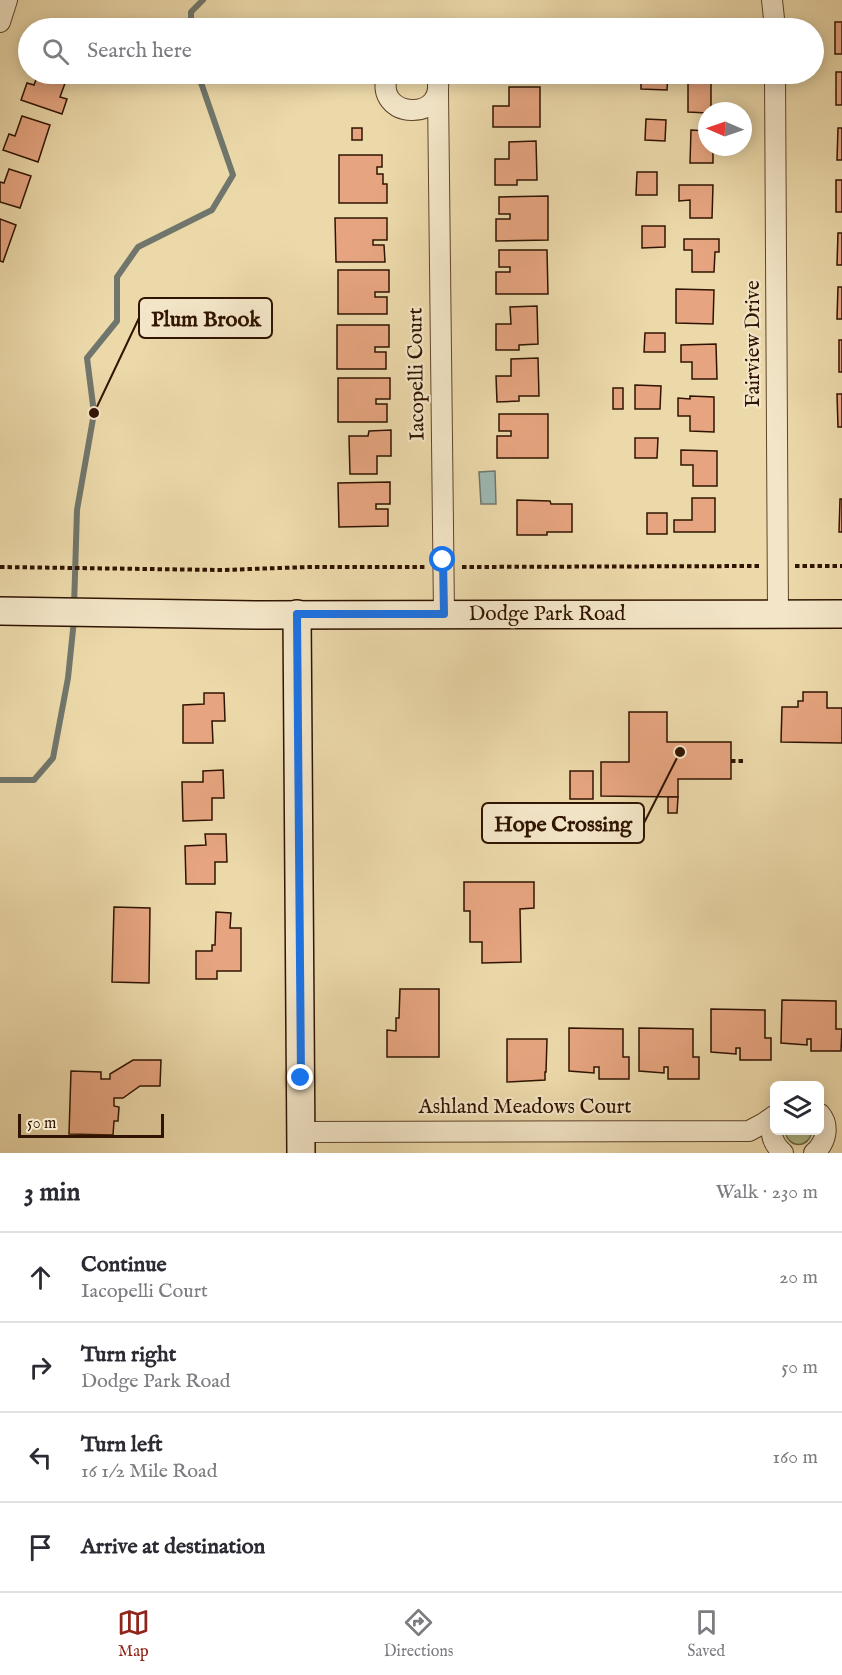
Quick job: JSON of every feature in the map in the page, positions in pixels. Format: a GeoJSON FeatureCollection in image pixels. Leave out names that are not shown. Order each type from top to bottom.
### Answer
{"type":"FeatureCollection","features":[{"type":"Feature","properties":{"kind":"street"},"geometry":{"type":"LineString","coordinates":[[0,22],[7,0]]}},
{"type":"Feature","properties":{"kind":"street"},"geometry":{"type":"LineString","coordinates":[[772,0],[774,18]]}},
{"type":"Feature","properties":{"kind":"street"},"geometry":{"type":"LineString","coordinates":[[386,84],[389,97],[395,104],[426,120],[438,134]]}},
{"type":"Feature","properties":{"kind":"street","name":"Iacopelli Court"},"geometry":{"type":"LineString","coordinates":[[403,109],[412,111],[429,105],[434,99],[437,84]]}},
{"type":"Feature","properties":{"kind":"street","name":"Iacopelli Court"},"geometry":{"type":"LineString","coordinates":[[437,84],[444,614]]}},
{"type":"Feature","properties":{"kind":"street","name":"Fairview Drive"},"geometry":{"type":"LineString","coordinates":[[775,84],[778,615]]}},
{"type":"Feature","properties":{"kind":"street","name":"Dodge Park Road"},"geometry":{"type":"LineString","coordinates":[[6,611],[297,614],[842,614]]}},
{"type":"Feature","properties":{"kind":"street"},"geometry":{"type":"LineString","coordinates":[[297,614],[301,1142]]}},
{"type":"Feature","properties":{"kind":"street","name":"Ashland Meadows Court"},"geometry":{"type":"LineString","coordinates":[[749,1131],[770,1119]]}},
{"type":"Feature","properties":{"kind":"street"},"geometry":{"type":"LineString","coordinates":[[814,1153],[823,1144],[826,1135],[824,1123]]}},
{"type":"Feature","properties":{"kind":"street","name":"Ashland Meadows Court"},"geometry":{"type":"LineString","coordinates":[[301,1142],[749,1131],[764,1138],[780,1150]]}},
{"type":"Feature","properties":{"kind":"street","name":"Ashland Meadows Court"},"geometry":{"type":"LineString","coordinates":[[772,1135],[780,1150]]}},
{"type":"Feature","properties":{"kind":"path"},"geometry":{"type":"LineString","coordinates":[[456,567],[764,566]]}},
{"type":"Feature","properties":{"kind":"path"},"geometry":{"type":"LineString","coordinates":[[793,566],[842,566]]}},
{"type":"Feature","properties":{"kind":"path"},"geometry":{"type":"LineString","coordinates":[[0,567],[222,570],[431,567]]}},
{"type":"Feature","properties":{"kind":"path"},"geometry":{"type":"LineString","coordinates":[[731,761],[743,761]]}},
{"type":"Feature","properties":{"kind":"green space"},"geometry":{"type":"Polygon","coordinates":[[[786,1135],[811,1135],[803,1144],[794,1144],[786,1135]]]}},
{"type":"Feature","properties":{"kind":"water"},"geometry":{"type":"Polygon","coordinates":[[[495,471],[496,504],[481,504],[479,472],[495,471]]]}},
{"type":"Feature","properties":{"kind":"building"},"geometry":{"type":"Polygon","coordinates":[[[835,22],[842,22],[842,54],[835,54],[835,22]]]}},
{"type":"Feature","properties":{"kind":"building"},"geometry":{"type":"Polygon","coordinates":[[[836,72],[842,72],[842,105],[836,105],[836,72]]]}},
{"type":"Feature","properties":{"kind":"building"},"geometry":{"type":"Polygon","coordinates":[[[27,84],[65,84],[60,97],[67,99],[62,114],[21,100],[27,84]]]}},
{"type":"Feature","properties":{"kind":"building"},"geometry":{"type":"Polygon","coordinates":[[[641,84],[667,84],[667,90],[641,89],[641,84]]]}},
{"type":"Feature","properties":{"kind":"building"},"geometry":{"type":"Polygon","coordinates":[[[688,84],[711,84],[711,102],[698,102],[698,113],[688,112],[688,84]]]}},
{"type":"Feature","properties":{"kind":"building"},"geometry":{"type":"Polygon","coordinates":[[[509,87],[540,87],[540,127],[493,127],[493,106],[509,106],[509,87]]]}},
{"type":"Feature","properties":{"kind":"building"},"geometry":{"type":"Polygon","coordinates":[[[22,116],[50,125],[38,162],[3,150],[9,134],[15,136],[22,116]]]}},
{"type":"Feature","properties":{"kind":"building"},"geometry":{"type":"Polygon","coordinates":[[[646,119],[666,120],[665,141],[645,140],[646,119]]]}},
{"type":"Feature","properties":{"kind":"building"},"geometry":{"type":"Polygon","coordinates":[[[352,128],[362,128],[362,140],[352,140],[352,128]]]}},
{"type":"Feature","properties":{"kind":"building"},"geometry":{"type":"Polygon","coordinates":[[[838,128],[842,128],[842,160],[837,160],[838,128]]]}},
{"type":"Feature","properties":{"kind":"building"},"geometry":{"type":"Polygon","coordinates":[[[691,130],[698,130],[698,156],[713,156],[713,163],[690,163],[691,130]]]}},
{"type":"Feature","properties":{"kind":"building"},"geometry":{"type":"Polygon","coordinates":[[[536,141],[537,180],[517,180],[517,185],[495,185],[495,159],[509,159],[509,142],[536,141]]]}},
{"type":"Feature","properties":{"kind":"building"},"geometry":{"type":"Polygon","coordinates":[[[339,155],[382,155],[382,167],[377,167],[377,174],[383,174],[383,184],[387,184],[387,203],[339,203],[339,155]]]}},
{"type":"Feature","properties":{"kind":"building"},"geometry":{"type":"Polygon","coordinates":[[[9,169],[31,176],[20,208],[0,202],[0,182],[4,183],[9,169]]]}},
{"type":"Feature","properties":{"kind":"building"},"geometry":{"type":"Polygon","coordinates":[[[637,172],[657,172],[657,195],[636,195],[637,172]]]}},
{"type":"Feature","properties":{"kind":"building"},"geometry":{"type":"Polygon","coordinates":[[[836,180],[842,180],[842,212],[836,212],[836,180]]]}},
{"type":"Feature","properties":{"kind":"building"},"geometry":{"type":"Polygon","coordinates":[[[679,185],[713,185],[712,218],[690,218],[690,200],[679,201],[679,185]]]}},
{"type":"Feature","properties":{"kind":"building"},"geometry":{"type":"Polygon","coordinates":[[[548,196],[548,240],[496,241],[496,219],[510,219],[510,214],[499,214],[499,197],[548,196]]]}},
{"type":"Feature","properties":{"kind":"building"},"geometry":{"type":"Polygon","coordinates":[[[335,218],[387,218],[387,240],[373,240],[373,245],[384,245],[385,262],[336,262],[335,218]]]}},
{"type":"Feature","properties":{"kind":"building"},"geometry":{"type":"Polygon","coordinates":[[[0,219],[16,225],[3,262],[0,261],[0,219]]]}},
{"type":"Feature","properties":{"kind":"building"},"geometry":{"type":"Polygon","coordinates":[[[642,226],[665,226],[665,247],[642,248],[642,226]]]}},
{"type":"Feature","properties":{"kind":"building"},"geometry":{"type":"Polygon","coordinates":[[[838,233],[842,233],[842,265],[837,265],[838,233]]]}},
{"type":"Feature","properties":{"kind":"building"},"geometry":{"type":"Polygon","coordinates":[[[684,239],[719,239],[719,252],[715,252],[714,272],[692,272],[692,250],[684,250],[684,239]]]}},
{"type":"Feature","properties":{"kind":"building"},"geometry":{"type":"Polygon","coordinates":[[[499,250],[547,250],[548,294],[496,294],[496,272],[510,272],[510,267],[499,267],[499,250]]]}},
{"type":"Feature","properties":{"kind":"building"},"geometry":{"type":"Polygon","coordinates":[[[338,270],[389,270],[389,292],[375,292],[375,297],[387,297],[387,314],[338,314],[338,270]]]}},
{"type":"Feature","properties":{"kind":"building"},"geometry":{"type":"Polygon","coordinates":[[[838,287],[842,287],[842,319],[837,319],[838,287]]]}},
{"type":"Feature","properties":{"kind":"building"},"geometry":{"type":"Polygon","coordinates":[[[676,289],[714,290],[713,324],[676,323],[676,289]]]}},
{"type":"Feature","properties":{"kind":"building"},"geometry":{"type":"Polygon","coordinates":[[[537,306],[538,344],[519,345],[519,350],[496,350],[496,324],[511,324],[510,307],[537,306]]]}},
{"type":"Feature","properties":{"kind":"building"},"geometry":{"type":"Polygon","coordinates":[[[337,325],[389,325],[389,347],[375,347],[375,352],[386,352],[386,369],[337,369],[337,325]]]}},
{"type":"Feature","properties":{"kind":"building"},"geometry":{"type":"Polygon","coordinates":[[[645,333],[665,333],[665,352],[644,352],[645,333]]]}},
{"type":"Feature","properties":{"kind":"building"},"geometry":{"type":"Polygon","coordinates":[[[839,340],[842,340],[842,372],[839,372],[839,340]]]}},
{"type":"Feature","properties":{"kind":"building"},"geometry":{"type":"Polygon","coordinates":[[[716,344],[717,379],[692,379],[692,362],[681,362],[681,345],[716,344]]]}},
{"type":"Feature","properties":{"kind":"building"},"geometry":{"type":"Polygon","coordinates":[[[538,358],[539,396],[519,396],[519,401],[497,402],[496,376],[511,376],[511,359],[538,358]]]}},
{"type":"Feature","properties":{"kind":"building"},"geometry":{"type":"Polygon","coordinates":[[[338,378],[390,378],[390,399],[376,399],[376,404],[387,404],[387,422],[338,422],[338,378]]]}},
{"type":"Feature","properties":{"kind":"building"},"geometry":{"type":"Polygon","coordinates":[[[635,385],[661,386],[660,409],[635,409],[635,385]]]}},
{"type":"Feature","properties":{"kind":"building"},"geometry":{"type":"Polygon","coordinates":[[[613,388],[623,388],[623,409],[613,409],[613,388]]]}},
{"type":"Feature","properties":{"kind":"building"},"geometry":{"type":"Polygon","coordinates":[[[837,394],[842,394],[842,427],[838,427],[837,394]]]}},
{"type":"Feature","properties":{"kind":"building"},"geometry":{"type":"Polygon","coordinates":[[[690,396],[714,397],[714,432],[690,431],[690,416],[678,416],[678,398],[690,399],[690,396]]]}},
{"type":"Feature","properties":{"kind":"building"},"geometry":{"type":"Polygon","coordinates":[[[499,414],[548,414],[548,458],[497,458],[497,436],[511,436],[511,431],[499,431],[499,414]]]}},
{"type":"Feature","properties":{"kind":"building"},"geometry":{"type":"Polygon","coordinates":[[[391,430],[391,456],[377,456],[377,474],[350,474],[349,436],[368,436],[369,431],[391,430]]]}},
{"type":"Feature","properties":{"kind":"building"},"geometry":{"type":"Polygon","coordinates":[[[635,438],[658,438],[657,458],[635,458],[635,438]]]}},
{"type":"Feature","properties":{"kind":"building"},"geometry":{"type":"Polygon","coordinates":[[[681,450],[717,451],[717,486],[693,486],[693,465],[681,465],[681,450]]]}},
{"type":"Feature","properties":{"kind":"building"},"geometry":{"type":"Polygon","coordinates":[[[390,482],[390,504],[376,504],[376,509],[388,509],[388,526],[339,527],[338,483],[390,482]]]}},
{"type":"Feature","properties":{"kind":"building"},"geometry":{"type":"Polygon","coordinates":[[[692,498],[715,498],[715,532],[674,532],[674,520],[692,520],[692,498]]]}},
{"type":"Feature","properties":{"kind":"building"},"geometry":{"type":"Polygon","coordinates":[[[840,499],[842,499],[842,532],[839,532],[840,499]]]}},
{"type":"Feature","properties":{"kind":"building"},"geometry":{"type":"Polygon","coordinates":[[[517,500],[572,504],[572,532],[517,535],[517,500]]]}},
{"type":"Feature","properties":{"kind":"building"},"geometry":{"type":"Polygon","coordinates":[[[647,513],[667,513],[667,534],[647,534],[647,513]]]}},
{"type":"Feature","properties":{"kind":"building"},"geometry":{"type":"Polygon","coordinates":[[[803,692],[827,692],[827,708],[842,708],[842,743],[781,742],[782,707],[798,707],[798,701],[803,701],[803,692]]]}},
{"type":"Feature","properties":{"kind":"building"},"geometry":{"type":"Polygon","coordinates":[[[204,693],[224,693],[225,721],[212,721],[213,743],[183,743],[183,705],[204,704],[204,693]]]}},
{"type":"Feature","properties":{"kind":"building"},"geometry":{"type":"Polygon","coordinates":[[[629,712],[667,712],[667,742],[731,742],[731,779],[678,779],[678,797],[601,796],[601,762],[629,762],[629,712]]]}},
{"type":"Feature","properties":{"kind":"building"},"geometry":{"type":"Polygon","coordinates":[[[223,770],[224,798],[212,798],[212,820],[183,821],[182,782],[203,782],[203,771],[223,770]]]}},
{"type":"Feature","properties":{"kind":"building"},"geometry":{"type":"Polygon","coordinates":[[[570,771],[593,771],[593,799],[570,799],[570,771]]]}},
{"type":"Feature","properties":{"kind":"building"},"geometry":{"type":"Polygon","coordinates":[[[668,797],[678,797],[677,813],[668,813],[668,797]]]}},
{"type":"Feature","properties":{"kind":"building"},"geometry":{"type":"Polygon","coordinates":[[[205,834],[226,834],[227,862],[215,862],[215,884],[186,884],[185,846],[206,845],[205,834]]]}},
{"type":"Feature","properties":{"kind":"building"},"geometry":{"type":"Polygon","coordinates":[[[464,882],[534,882],[534,908],[520,909],[521,962],[482,963],[482,942],[470,942],[470,911],[464,911],[464,882]]]}},
{"type":"Feature","properties":{"kind":"building"},"geometry":{"type":"Polygon","coordinates":[[[114,907],[150,908],[149,983],[112,982],[114,907]]]}},
{"type":"Feature","properties":{"kind":"building"},"geometry":{"type":"Polygon","coordinates":[[[216,912],[231,913],[230,928],[241,928],[241,971],[217,971],[217,979],[196,979],[196,951],[212,951],[212,945],[215,945],[216,912]]]}},
{"type":"Feature","properties":{"kind":"building"},"geometry":{"type":"Polygon","coordinates":[[[400,989],[439,989],[439,1057],[387,1057],[387,1030],[396,1031],[400,989]]]}},
{"type":"Feature","properties":{"kind":"building"},"geometry":{"type":"Polygon","coordinates":[[[782,1000],[836,1001],[836,1029],[842,1029],[841,1051],[811,1051],[811,1039],[807,1039],[807,1045],[781,1043],[782,1000]]]}},
{"type":"Feature","properties":{"kind":"building"},"geometry":{"type":"Polygon","coordinates":[[[711,1009],[765,1010],[765,1038],[771,1038],[771,1060],[740,1060],[740,1048],[736,1048],[736,1054],[711,1052],[711,1009]]]}},
{"type":"Feature","properties":{"kind":"building"},"geometry":{"type":"Polygon","coordinates":[[[569,1028],[623,1029],[623,1057],[629,1057],[629,1079],[599,1079],[599,1067],[594,1067],[594,1073],[569,1071],[569,1028]]]}},
{"type":"Feature","properties":{"kind":"building"},"geometry":{"type":"Polygon","coordinates":[[[639,1028],[693,1029],[693,1057],[699,1057],[699,1079],[668,1079],[668,1067],[664,1067],[664,1073],[639,1071],[639,1028]]]}},
{"type":"Feature","properties":{"kind":"building"},"geometry":{"type":"Polygon","coordinates":[[[507,1039],[547,1039],[545,1080],[507,1082],[507,1039]]]}},
{"type":"Feature","properties":{"kind":"building"},"geometry":{"type":"Polygon","coordinates":[[[133,1060],[161,1060],[160,1086],[140,1086],[123,1098],[114,1098],[114,1106],[119,1107],[118,1121],[114,1121],[113,1135],[69,1134],[71,1071],[101,1072],[101,1079],[110,1079],[110,1074],[133,1060]]]}},
{"type":"Feature","properties":{"kind":"waterway"},"geometry":{"type":"LineString","coordinates":[[191,18],[191,12],[203,0]]}},
{"type":"Feature","properties":{"kind":"waterway"},"geometry":{"type":"LineString","coordinates":[[74,607],[77,510],[94,413],[87,358],[117,321],[117,277],[138,247],[212,210],[233,175],[201,84]]}},
{"type":"Feature","properties":{"kind":"waterway"},"geometry":{"type":"LineString","coordinates":[[0,780],[34,780],[53,758],[68,678],[74,620]]}},
{"type":"Feature","properties":{"kind":"place","name":"Plum Brook"},"geometry":{"type":"Point","coordinates":[94,413]}},
{"type":"Feature","properties":{"kind":"place","name":"Hope Crossing"},"geometry":{"type":"Point","coordinates":[680,752]}},
{"type":"Feature","properties":{"kind":"route"},"geometry":{"type":"LineString","coordinates":[[301,1078],[297,614],[444,614],[443,560]]}}]}
